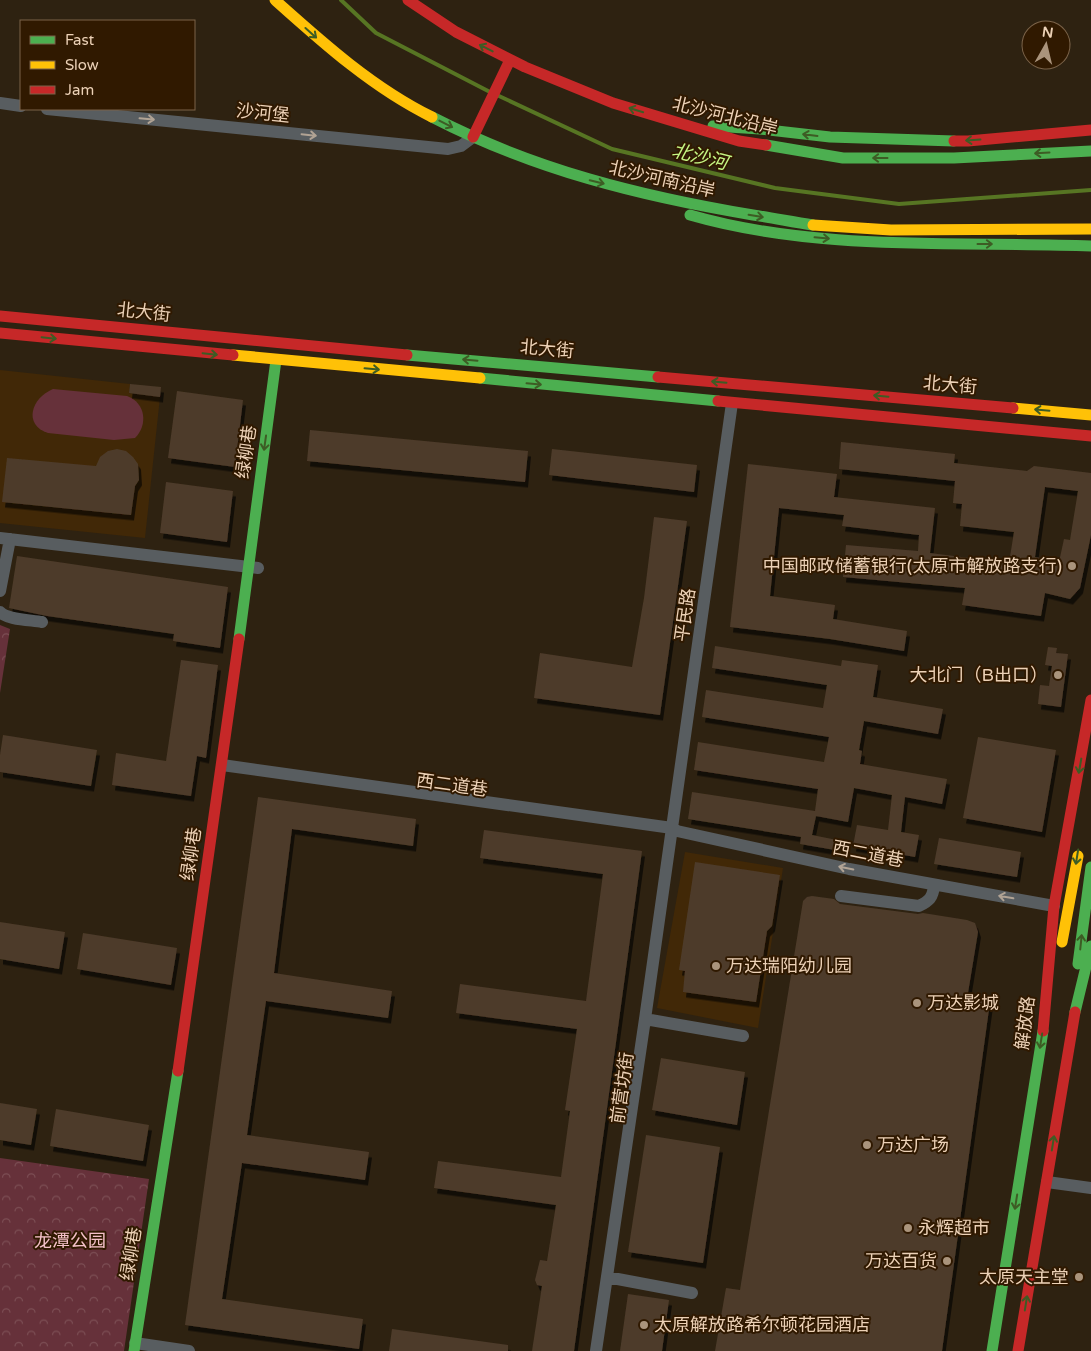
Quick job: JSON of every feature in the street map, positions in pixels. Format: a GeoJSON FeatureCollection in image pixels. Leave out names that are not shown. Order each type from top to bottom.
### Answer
{"type":"FeatureCollection","features":[{"type":"Feature","properties":{"kind":"main road","name":"北沙河南沿岸"},"geometry":{"type":"LineString","coordinates":[[275,0],[323,43],[377,83],[420,111],[479,134],[536,163],[591,181],[703,207],[822,226],[920,231],[1091,229]]}},
{"type":"Feature","properties":{"kind":"main road","name":"北沙河北沿岸"},"geometry":{"type":"LineString","coordinates":[[408,0],[512,66],[613,104],[739,142],[843,158],[954,158],[1091,151]]}},
{"type":"Feature","properties":{"kind":"main road"},"geometry":{"type":"LineString","coordinates":[[479,134],[512,66]]}},
{"type":"Feature","properties":{"kind":"main road"},"geometry":{"type":"LineString","coordinates":[[666,120],[707,126],[760,129],[830,137],[890,140],[968,141],[1091,130]]}},
{"type":"Feature","properties":{"kind":"main road"},"geometry":{"type":"LineString","coordinates":[[641,193],[679,211],[721,224],[784,235],[880,243],[1091,246]]}},
{"type":"Feature","properties":{"kind":"main road","name":"北大街"},"geometry":{"type":"LineString","coordinates":[[0,316],[309,346],[1091,415]]}},
{"type":"Feature","properties":{"kind":"main road"},"geometry":{"type":"LineString","coordinates":[[0,333],[1091,436]]}},
{"type":"Feature","properties":{"kind":"main road","name":"绿柳巷"},"geometry":{"type":"LineString","coordinates":[[140,1349],[225,767],[281,360]]}},
{"type":"Feature","properties":{"kind":"main road","name":"解放路"},"geometry":{"type":"LineString","coordinates":[[992,1351],[1045,1016],[1054,906],[1091,700]]}},
{"type":"Feature","properties":{"kind":"main road"},"geometry":{"type":"LineString","coordinates":[[1045,1016],[1069,910],[1080,842]]}},
{"type":"Feature","properties":{"kind":"main road"},"geometry":{"type":"LineString","coordinates":[[1018,1351],[1072,1025],[1084,912],[1091,867]]}},
{"type":"Feature","properties":{"kind":"main road"},"geometry":{"type":"LineString","coordinates":[[1072,1025],[1091,946]]}},
{"type":"Feature","properties":{"kind":"street"},"geometry":{"type":"LineString","coordinates":[[0,103],[20,106]]}},
{"type":"Feature","properties":{"kind":"street","name":"沙河堡"},"geometry":{"type":"LineString","coordinates":[[57,110],[448,149],[462,146],[479,134]]}},
{"type":"Feature","properties":{"kind":"street","name":"平民路"},"geometry":{"type":"LineString","coordinates":[[673,830],[736,403]]}},
{"type":"Feature","properties":{"kind":"street"},"geometry":{"type":"LineString","coordinates":[[0,591],[5,538],[253,567]]}},
{"type":"Feature","properties":{"kind":"street"},"geometry":{"type":"LineString","coordinates":[[0,612],[3,616],[42,622]]}},
{"type":"Feature","properties":{"kind":"street","name":"西二道巷"},"geometry":{"type":"LineString","coordinates":[[225,767],[460,804],[673,830],[849,869],[1054,906]]}},
{"type":"Feature","properties":{"kind":"street","name":"前营坊街"},"geometry":{"type":"LineString","coordinates":[[601,1351],[673,830]]}},
{"type":"Feature","properties":{"kind":"street"},"geometry":{"type":"LineString","coordinates":[[842,896],[919,906],[930,900],[934,885]]}},
{"type":"Feature","properties":{"kind":"street"},"geometry":{"type":"LineString","coordinates":[[647,1019],[743,1036]]}},
{"type":"Feature","properties":{"kind":"street"},"geometry":{"type":"LineString","coordinates":[[1047,1182],[1091,1188]]}},
{"type":"Feature","properties":{"kind":"street"},"geometry":{"type":"LineString","coordinates":[[610,1278],[692,1293]]}},
{"type":"Feature","properties":{"kind":"street","name":"前营坊街"},"geometry":{"type":"LineString","coordinates":[[596,1351],[610,1278]]}},
{"type":"Feature","properties":{"kind":"street"},"geometry":{"type":"LineString","coordinates":[[140,1349],[189,1351]]}},
{"type":"Feature","properties":{"kind":"shaded area"},"geometry":{"type":"Polygon","coordinates":[[[0,370],[130,384],[129,393],[160,397],[145,538],[0,523],[0,370]]]}},
{"type":"Feature","properties":{"kind":"shaded area","name":"万达瑞阳幼儿园"},"geometry":{"type":"Polygon","coordinates":[[[685,852],[783,868],[758,1028],[657,1008],[685,852]]]}},
{"type":"Feature","properties":{"kind":"green space"},"geometry":{"type":"Polygon","coordinates":[[[53,389],[127,396],[133,399],[141,409],[143,415],[142,427],[135,438],[114,440],[48,433],[35,424],[33,411],[39,399],[53,389]]]}},
{"type":"Feature","properties":{"kind":"green space"},"geometry":{"type":"Polygon","coordinates":[[[0,625],[10,629],[0,693],[0,625]]]}},
{"type":"Feature","properties":{"kind":"green space","name":"龙潭公园"},"geometry":{"type":"Polygon","coordinates":[[[0,1158],[149,1179],[124,1351],[0,1351],[0,1158]]]}},
{"type":"Feature","properties":{"kind":"building"},"geometry":{"type":"Polygon","coordinates":[[[130,384],[161,387],[160,397],[129,393],[130,384]]]}},
{"type":"Feature","properties":{"kind":"building"},"geometry":{"type":"Polygon","coordinates":[[[177,391],[243,400],[235,467],[168,458],[177,391]]]}},
{"type":"Feature","properties":{"kind":"building"},"geometry":{"type":"Polygon","coordinates":[[[310,430],[528,451],[525,482],[307,461],[310,430]]]}},
{"type":"Feature","properties":{"kind":"building"},"geometry":{"type":"Polygon","coordinates":[[[841,442],[955,454],[954,463],[1027,471],[1034,466],[1091,473],[1091,535],[1080,588],[1070,599],[1045,593],[1041,616],[962,605],[965,588],[843,577],[846,545],[918,551],[919,535],[842,526],[844,515],[779,508],[770,596],[835,605],[833,619],[907,631],[904,651],[830,639],[730,627],[748,464],[837,474],[834,497],[935,508],[930,553],[1009,563],[1014,532],[960,526],[962,504],[953,503],[955,481],[839,469],[841,442]],[[1045,487],[1035,557],[1059,562],[1064,539],[1070,540],[1078,491],[1045,487]]]}},
{"type":"Feature","properties":{"kind":"building"},"geometry":{"type":"Polygon","coordinates":[[[117,449],[126,451],[138,464],[139,480],[135,486],[131,515],[2,502],[7,458],[96,466],[100,457],[108,451],[117,449]]]}},
{"type":"Feature","properties":{"kind":"building"},"geometry":{"type":"Polygon","coordinates":[[[552,449],[697,465],[694,492],[549,475],[552,449]]]}},
{"type":"Feature","properties":{"kind":"building"},"geometry":{"type":"Polygon","coordinates":[[[166,482],[233,491],[227,542],[160,533],[166,482]]]}},
{"type":"Feature","properties":{"kind":"building"},"geometry":{"type":"Polygon","coordinates":[[[654,517],[687,521],[660,715],[534,698],[540,653],[632,667],[644,598],[654,517]]]}},
{"type":"Feature","properties":{"kind":"building"},"geometry":{"type":"Polygon","coordinates":[[[17,556],[228,587],[220,648],[173,641],[174,634],[47,616],[9,608],[17,556]]]}},
{"type":"Feature","properties":{"kind":"building"},"geometry":{"type":"Polygon","coordinates":[[[715,646],[841,666],[842,660],[878,665],[873,697],[943,709],[938,734],[864,721],[859,750],[862,751],[860,764],[947,779],[942,804],[905,797],[901,832],[919,835],[915,857],[853,846],[857,825],[888,830],[892,795],[854,788],[848,822],[816,816],[812,835],[837,840],[835,850],[800,844],[801,837],[688,819],[692,792],[815,811],[818,789],[694,770],[698,742],[824,762],[829,737],[702,717],[706,690],[823,708],[827,685],[712,668],[715,646]]]}},
{"type":"Feature","properties":{"kind":"building","name":"大北门（B出口）"},"geometry":{"type":"Polygon","coordinates":[[[1048,647],[1057,648],[1056,653],[1068,654],[1061,707],[1038,704],[1040,685],[1049,686],[1052,666],[1045,665],[1048,647]]]}},
{"type":"Feature","properties":{"kind":"building"},"geometry":{"type":"Polygon","coordinates":[[[181,660],[218,665],[206,758],[197,756],[191,796],[112,785],[116,753],[166,761],[181,660]]]}},
{"type":"Feature","properties":{"kind":"building"},"geometry":{"type":"Polygon","coordinates":[[[3,735],[97,750],[91,786],[0,772],[3,735]]]}},
{"type":"Feature","properties":{"kind":"building"},"geometry":{"type":"Polygon","coordinates":[[[978,737],[1056,750],[1042,832],[963,818],[978,737]]]}},
{"type":"Feature","properties":{"kind":"building"},"geometry":{"type":"Polygon","coordinates":[[[258,797],[416,819],[413,846],[292,829],[274,973],[392,991],[388,1018],[266,1001],[247,1135],[369,1152],[365,1180],[242,1163],[222,1299],[363,1319],[359,1349],[185,1325],[258,797]]]}},
{"type":"Feature","properties":{"kind":"building"},"geometry":{"type":"Polygon","coordinates":[[[484,830],[642,851],[574,1351],[532,1351],[542,1286],[537,1285],[535,1280],[540,1260],[547,1261],[556,1205],[434,1188],[438,1161],[561,1177],[570,1111],[565,1110],[577,1029],[456,1013],[460,984],[586,1001],[603,874],[480,858],[484,830]]]}},
{"type":"Feature","properties":{"kind":"building"},"geometry":{"type":"Polygon","coordinates":[[[939,838],[1021,852],[1017,877],[934,864],[939,838]]]}},
{"type":"Feature","properties":{"kind":"building","name":"万达瑞阳幼儿园"},"geometry":{"type":"Polygon","coordinates":[[[695,862],[780,875],[772,926],[767,931],[756,1002],[683,992],[685,971],[679,970],[695,862]]]}},
{"type":"Feature","properties":{"kind":"building","name":"万达广场"},"geometry":{"type":"Polygon","coordinates":[[[807,897],[834,899],[840,904],[967,920],[975,923],[978,932],[967,999],[990,1002],[942,1351],[715,1351],[726,1288],[740,1290],[803,901],[807,897]]]}},
{"type":"Feature","properties":{"kind":"building"},"geometry":{"type":"Polygon","coordinates":[[[0,922],[65,932],[59,969],[0,959],[0,922]]]}},
{"type":"Feature","properties":{"kind":"building"},"geometry":{"type":"Polygon","coordinates":[[[83,933],[177,948],[171,985],[77,969],[83,933]]]}},
{"type":"Feature","properties":{"kind":"building"},"geometry":{"type":"Polygon","coordinates":[[[661,1058],[745,1072],[737,1125],[652,1110],[661,1058]]]}},
{"type":"Feature","properties":{"kind":"building"},"geometry":{"type":"Polygon","coordinates":[[[0,1103],[37,1109],[31,1145],[0,1140],[0,1103]]]}},
{"type":"Feature","properties":{"kind":"building"},"geometry":{"type":"Polygon","coordinates":[[[56,1109],[149,1125],[143,1161],[50,1146],[56,1109]]]}},
{"type":"Feature","properties":{"kind":"building"},"geometry":{"type":"Polygon","coordinates":[[[646,1135],[720,1147],[703,1263],[628,1252],[646,1135]]]}},
{"type":"Feature","properties":{"kind":"building","name":"太原解放路希尔顿花园酒店"},"geometry":{"type":"Polygon","coordinates":[[[628,1294],[669,1300],[662,1351],[620,1351],[628,1294]]]}},
{"type":"Feature","properties":{"kind":"building"},"geometry":{"type":"Polygon","coordinates":[[[392,1329],[508,1345],[508,1351],[389,1351],[392,1329]]]}},
{"type":"Feature","properties":{"kind":"waterway","name":"北沙河"},"geometry":{"type":"LineString","coordinates":[[341,0],[376,33],[490,92]]}},
{"type":"Feature","properties":{"kind":"waterway","name":"北沙河"},"geometry":{"type":"LineString","coordinates":[[499,96],[612,149],[775,188],[899,204],[1091,190]]}},
{"type":"Feature","properties":{"kind":"traffic: fast"},"geometry":{"type":"LineString","coordinates":[[432,117],[510,152],[589,179],[711,208],[813,225]]}},
{"type":"Feature","properties":{"kind":"traffic: fast"},"geometry":{"type":"LineString","coordinates":[[713,126],[830,137],[954,141]]}},
{"type":"Feature","properties":{"kind":"traffic: fast"},"geometry":{"type":"LineString","coordinates":[[766,145],[843,158],[954,158],[1091,151]]}},
{"type":"Feature","properties":{"kind":"traffic: fast"},"geometry":{"type":"LineString","coordinates":[[690,215],[739,227],[788,235],[838,240],[940,244],[1091,246]]}},
{"type":"Feature","properties":{"kind":"traffic: fast"},"geometry":{"type":"LineString","coordinates":[[407,355],[658,377]]}},
{"type":"Feature","properties":{"kind":"traffic: fast"},"geometry":{"type":"LineString","coordinates":[[239,639],[276,360]]}},
{"type":"Feature","properties":{"kind":"traffic: fast"},"geometry":{"type":"LineString","coordinates":[[480,378],[718,401]]}},
{"type":"Feature","properties":{"kind":"traffic: fast"},"geometry":{"type":"LineString","coordinates":[[1078,964],[1091,867]]}},
{"type":"Feature","properties":{"kind":"traffic: fast"},"geometry":{"type":"LineString","coordinates":[[1075,1012],[1091,946]]}},
{"type":"Feature","properties":{"kind":"traffic: fast"},"geometry":{"type":"LineString","coordinates":[[992,1351],[1043,1031]]}},
{"type":"Feature","properties":{"kind":"traffic: fast"},"geometry":{"type":"LineString","coordinates":[[134,1351],[178,1071]]}},
{"type":"Feature","properties":{"kind":"traffic: slow"},"geometry":{"type":"LineString","coordinates":[[275,0],[369,79],[389,93],[432,117]]}},
{"type":"Feature","properties":{"kind":"traffic: slow"},"geometry":{"type":"LineString","coordinates":[[813,225],[891,230],[1091,229]]}},
{"type":"Feature","properties":{"kind":"traffic: slow"},"geometry":{"type":"LineString","coordinates":[[233,355],[480,378]]}},
{"type":"Feature","properties":{"kind":"traffic: slow"},"geometry":{"type":"LineString","coordinates":[[1013,408],[1091,415]]}},
{"type":"Feature","properties":{"kind":"traffic: slow"},"geometry":{"type":"LineString","coordinates":[[1062,942],[1078,856]]}},
{"type":"Feature","properties":{"kind":"traffic: jam"},"geometry":{"type":"LineString","coordinates":[[408,0],[456,32],[525,67],[613,103],[739,141],[766,145]]}},
{"type":"Feature","properties":{"kind":"traffic: jam"},"geometry":{"type":"LineString","coordinates":[[473,137],[510,60]]}},
{"type":"Feature","properties":{"kind":"traffic: jam"},"geometry":{"type":"LineString","coordinates":[[954,141],[1091,130]]}},
{"type":"Feature","properties":{"kind":"traffic: jam"},"geometry":{"type":"LineString","coordinates":[[0,316],[407,355]]}},
{"type":"Feature","properties":{"kind":"traffic: jam"},"geometry":{"type":"LineString","coordinates":[[0,333],[233,355]]}},
{"type":"Feature","properties":{"kind":"traffic: jam"},"geometry":{"type":"LineString","coordinates":[[658,377],[1013,408]]}},
{"type":"Feature","properties":{"kind":"traffic: jam"},"geometry":{"type":"LineString","coordinates":[[718,401],[1091,436]]}},
{"type":"Feature","properties":{"kind":"traffic: jam"},"geometry":{"type":"LineString","coordinates":[[178,1071],[239,639]]}},
{"type":"Feature","properties":{"kind":"traffic: jam"},"geometry":{"type":"LineString","coordinates":[[1043,1031],[1054,906],[1091,700]]}},
{"type":"Feature","properties":{"kind":"traffic: jam"},"geometry":{"type":"LineString","coordinates":[[1018,1351],[1075,1012]]}},
{"type":"Feature","properties":{"kind":"place","name":"中国邮政储蓄银行(太原市解放路支行)"},"geometry":{"type":"Point","coordinates":[1072,566]}},
{"type":"Feature","properties":{"kind":"place","name":"大北门（B出口）"},"geometry":{"type":"Point","coordinates":[1058,675]}},
{"type":"Feature","properties":{"kind":"place","name":"万达瑞阳幼儿园"},"geometry":{"type":"Point","coordinates":[716,966]}},
{"type":"Feature","properties":{"kind":"place","name":"万达影城"},"geometry":{"type":"Point","coordinates":[917,1003]}},
{"type":"Feature","properties":{"kind":"place","name":"万达广场"},"geometry":{"type":"Point","coordinates":[867,1145]}},
{"type":"Feature","properties":{"kind":"place","name":"永辉超市"},"geometry":{"type":"Point","coordinates":[908,1228]}},
{"type":"Feature","properties":{"kind":"place","name":"万达百货"},"geometry":{"type":"Point","coordinates":[947,1261]}},
{"type":"Feature","properties":{"kind":"place","name":"太原天主堂"},"geometry":{"type":"Point","coordinates":[1079,1277]}},
{"type":"Feature","properties":{"kind":"place","name":"太原解放路希尔顿花园酒店"},"geometry":{"type":"Point","coordinates":[644,1325]}}]}
